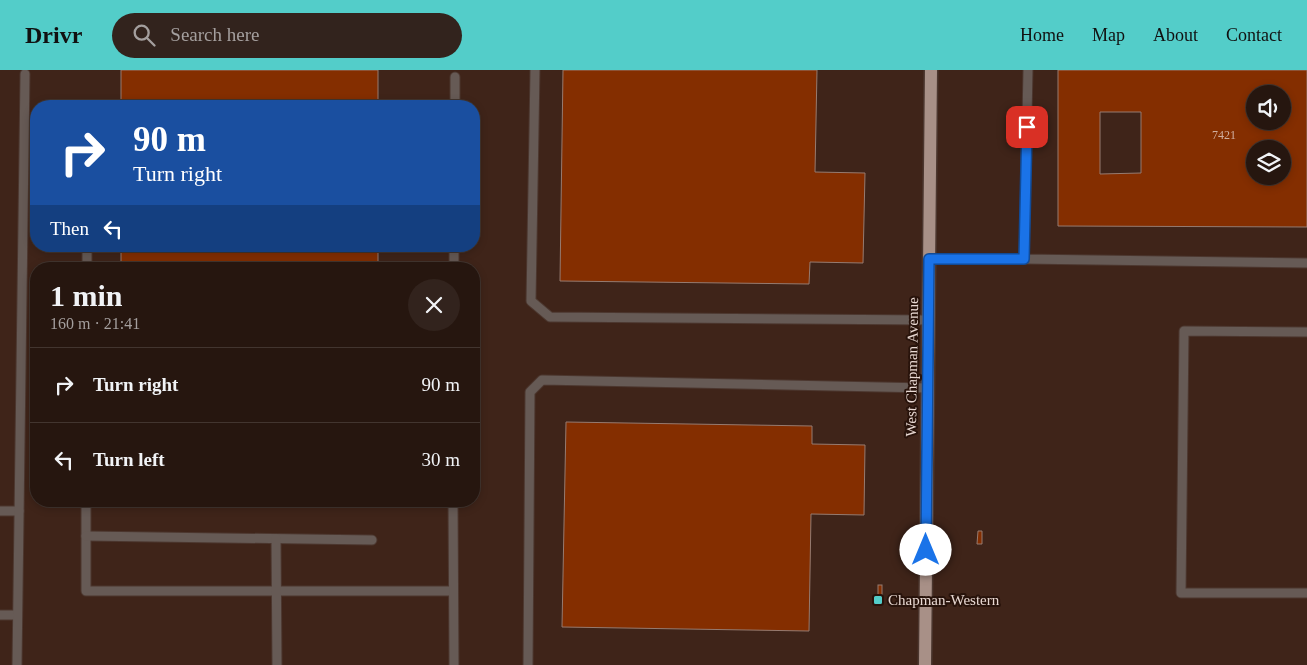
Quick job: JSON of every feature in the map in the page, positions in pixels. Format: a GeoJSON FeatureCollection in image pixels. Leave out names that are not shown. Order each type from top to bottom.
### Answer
{"type":"FeatureCollection","features":[{"type":"Feature","properties":{"kind":"main road","name":"West Chapman Avenue"},"geometry":{"type":"LineString","coordinates":[[925,665],[931,70]]}},
{"type":"Feature","properties":{"kind":"lane"},"geometry":{"type":"LineString","coordinates":[[535,70],[531,301],[550,317],[928,320]]}},
{"type":"Feature","properties":{"kind":"lane"},"geometry":{"type":"LineString","coordinates":[[1024,259],[1028,70]]}},
{"type":"Feature","properties":{"kind":"lane"},"geometry":{"type":"LineString","coordinates":[[17,665],[25,74]]}},
{"type":"Feature","properties":{"kind":"lane"},"geometry":{"type":"LineString","coordinates":[[455,77],[455,100]]}},
{"type":"Feature","properties":{"kind":"lane"},"geometry":{"type":"LineString","coordinates":[[929,259],[1307,262]]}},
{"type":"Feature","properties":{"kind":"lane"},"geometry":{"type":"LineString","coordinates":[[1307,332],[1184,331],[1181,593],[1307,594]]}},
{"type":"Feature","properties":{"kind":"lane"},"geometry":{"type":"LineString","coordinates":[[528,665],[530,392],[542,380],[927,388]]}},
{"type":"Feature","properties":{"kind":"lane"},"geometry":{"type":"LineString","coordinates":[[86,507],[86,591],[453,592]]}},
{"type":"Feature","properties":{"kind":"lane"},"geometry":{"type":"LineString","coordinates":[[453,507],[454,665]]}},
{"type":"Feature","properties":{"kind":"lane"},"geometry":{"type":"LineString","coordinates":[[0,511],[19,511]]}},
{"type":"Feature","properties":{"kind":"lane"},"geometry":{"type":"LineString","coordinates":[[86,536],[372,540]]}},
{"type":"Feature","properties":{"kind":"lane"},"geometry":{"type":"LineString","coordinates":[[276,539],[278,591],[277,665]]}},
{"type":"Feature","properties":{"kind":"lane"},"geometry":{"type":"LineString","coordinates":[[0,615],[17,615]]}},
{"type":"Feature","properties":{"kind":"shaded area"},"geometry":{"type":"Polygon","coordinates":[[[0,70],[1307,70],[1307,665],[0,665],[0,70]]]}},
{"type":"Feature","properties":{"kind":"building"},"geometry":{"type":"Polygon","coordinates":[[[121,70],[378,70],[378,100],[121,100],[121,70]]]}},
{"type":"Feature","properties":{"kind":"building"},"geometry":{"type":"Polygon","coordinates":[[[563,70],[817,70],[815,172],[865,173],[863,263],[810,262],[809,284],[560,281],[563,70]]]}},
{"type":"Feature","properties":{"kind":"building"},"geometry":{"type":"Polygon","coordinates":[[[1058,70],[1307,70],[1307,227],[1058,226],[1058,70]],[[1100,112],[1100,174],[1141,173],[1141,112],[1100,112]]]}},
{"type":"Feature","properties":{"kind":"building"},"geometry":{"type":"Polygon","coordinates":[[[121,252],[378,252],[378,262],[121,262],[121,252]]]}},
{"type":"Feature","properties":{"kind":"building"},"geometry":{"type":"Polygon","coordinates":[[[566,422],[812,426],[812,444],[865,445],[864,515],[811,514],[809,631],[562,627],[566,422]]]}},
{"type":"Feature","properties":{"kind":"building"},"geometry":{"type":"Polygon","coordinates":[[[978,531],[982,531],[982,544],[977,544],[978,531]]]}},
{"type":"Feature","properties":{"kind":"building"},"geometry":{"type":"Polygon","coordinates":[[[878,585],[882,585],[882,598],[878,598],[878,585]]]}},
{"type":"Feature","properties":{"kind":"place","name":"Chapman-Western"},"geometry":{"type":"Point","coordinates":[878,600]}},
{"type":"Feature","properties":{"kind":"route"},"geometry":{"type":"LineString","coordinates":[[926,550],[929,259],[1024,259],[1027,127]]}}]}
